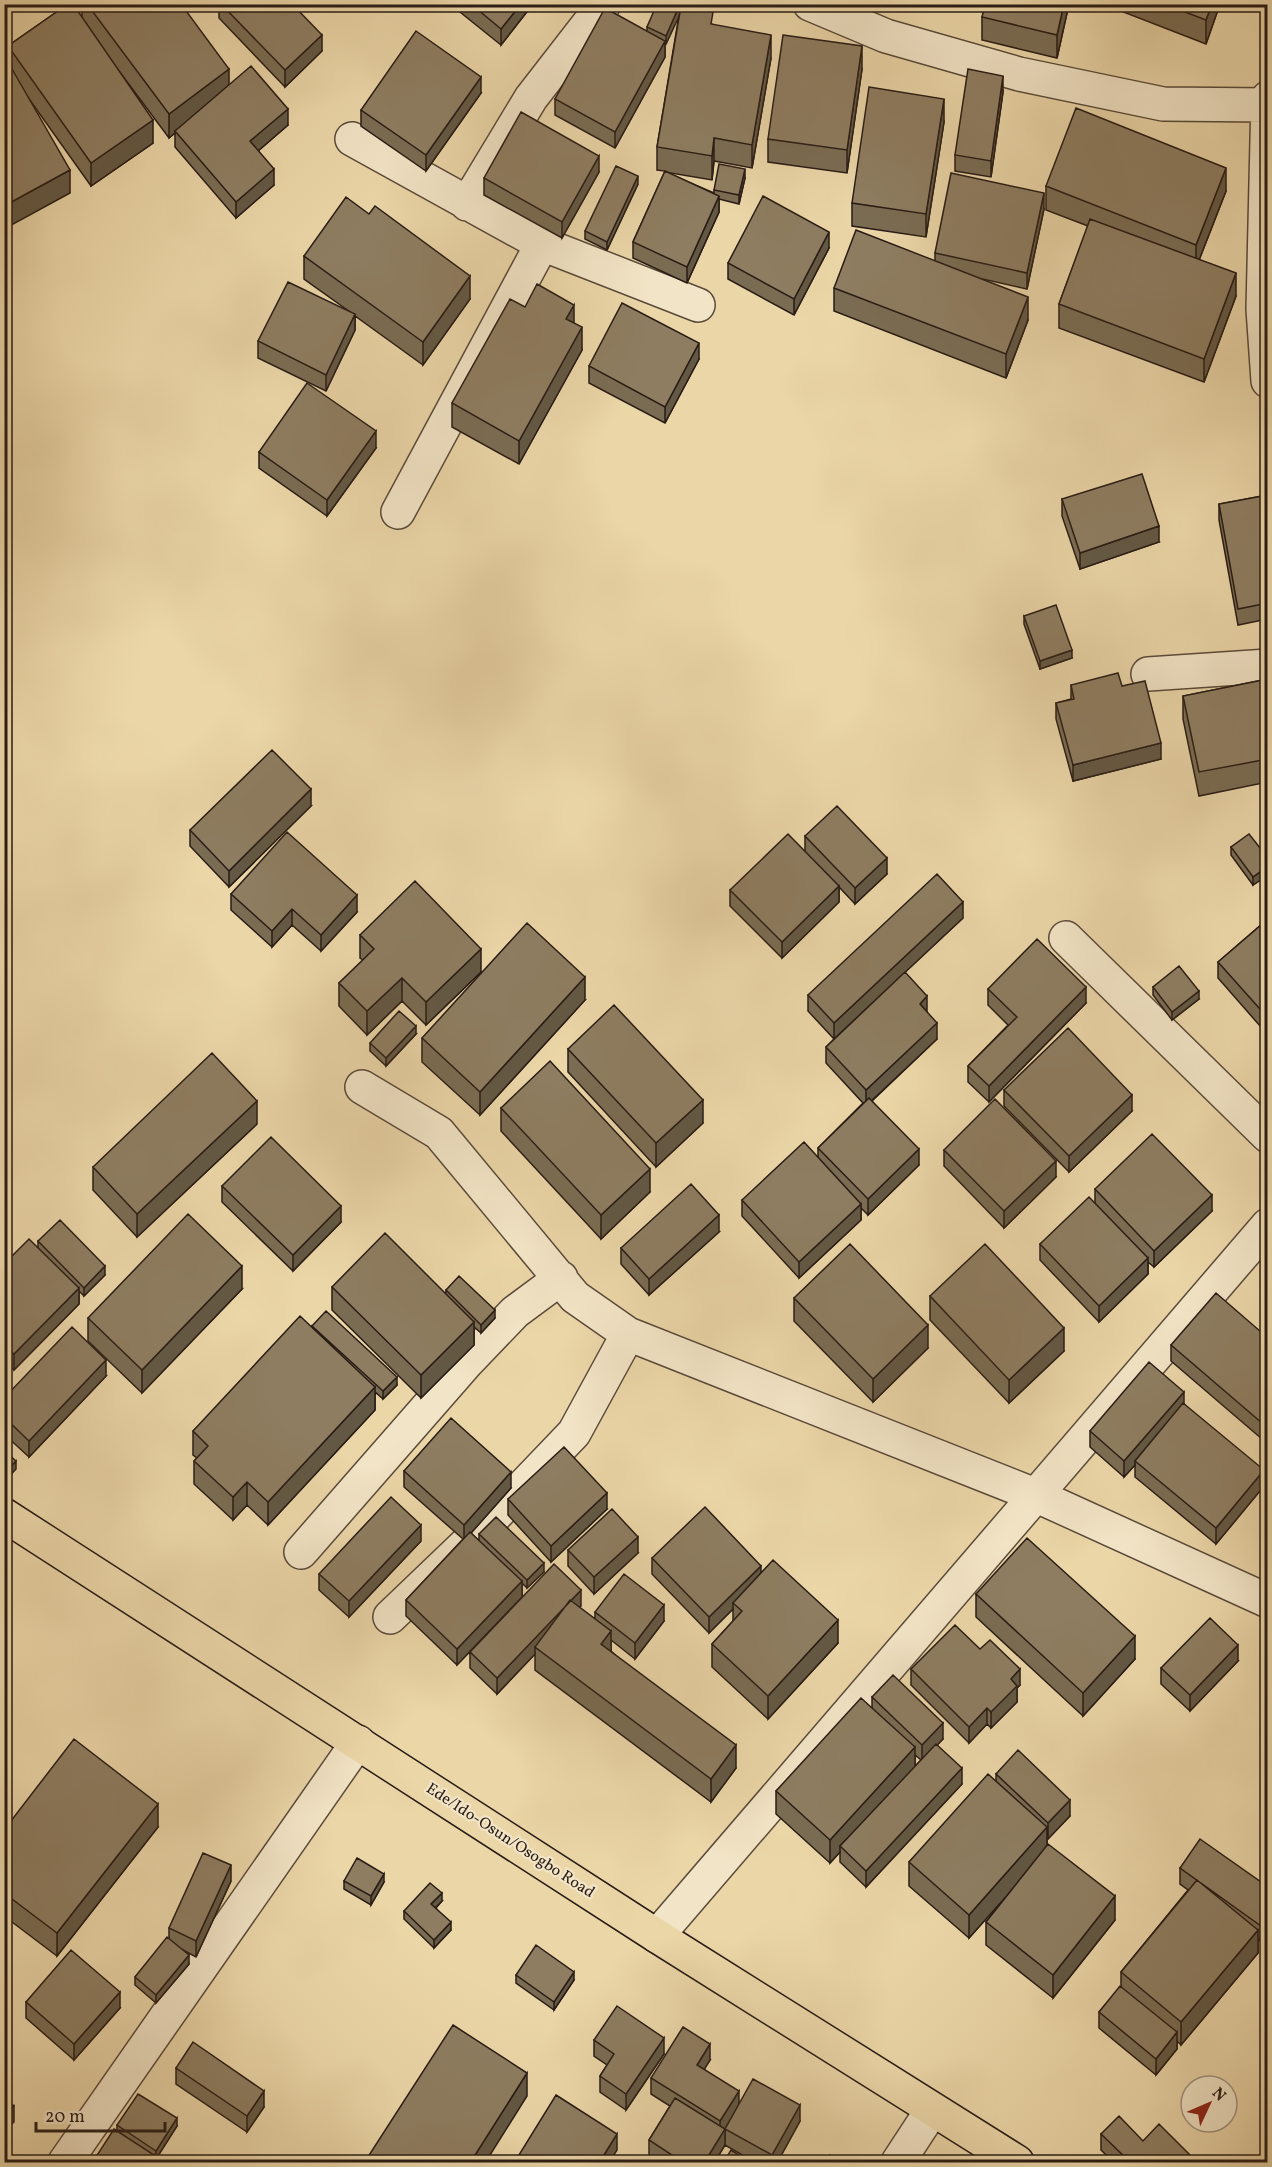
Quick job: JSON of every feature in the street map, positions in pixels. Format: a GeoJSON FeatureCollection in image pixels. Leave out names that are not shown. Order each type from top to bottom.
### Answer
{"type":"FeatureCollection","features":[{"type":"Feature","properties":{"kind":"main road","name":"Ede/Ido-Osun/Osogbo Road"},"geometry":{"type":"LineString","coordinates":[[4,1515],[657,1936],[1017,2163]]}},
{"type":"Feature","properties":{"kind":"street"},"geometry":{"type":"LineString","coordinates":[[467,204],[531,98],[604,4]]}},
{"type":"Feature","properties":{"kind":"street"},"geometry":{"type":"LineString","coordinates":[[810,4],[886,36],[1019,74],[1163,104],[1267,103],[1263,309],[1268,381]]}},
{"type":"Feature","properties":{"kind":"street"},"geometry":{"type":"LineString","coordinates":[[352,139],[542,244],[698,305]]}},
{"type":"Feature","properties":{"kind":"street"},"geometry":{"type":"LineString","coordinates":[[398,512],[542,244]]}},
{"type":"Feature","properties":{"kind":"street"},"geometry":{"type":"LineString","coordinates":[[1148,674],[1268,666]]}},
{"type":"Feature","properties":{"kind":"street"},"geometry":{"type":"LineString","coordinates":[[1066,938],[1268,1136]]}},
{"type":"Feature","properties":{"kind":"street"},"geometry":{"type":"LineString","coordinates":[[362,1087],[439,1133],[576,1297],[628,1334],[1035,1495],[1268,1601]]}},
{"type":"Feature","properties":{"kind":"street"},"geometry":{"type":"LineString","coordinates":[[657,1936],[1268,1225]]}},
{"type":"Feature","properties":{"kind":"street"},"geometry":{"type":"LineString","coordinates":[[301,1552],[468,1361],[515,1312],[561,1278]]}},
{"type":"Feature","properties":{"kind":"street"},"geometry":{"type":"LineString","coordinates":[[390,1617],[485,1526],[574,1433],[628,1334]]}},
{"type":"Feature","properties":{"kind":"street"},"geometry":{"type":"LineString","coordinates":[[65,2163],[358,1742]]}},
{"type":"Feature","properties":{"kind":"street"},"geometry":{"type":"LineString","coordinates":[[898,2163],[932,2110]]}},
{"type":"Feature","properties":{"kind":"building"},"geometry":{"type":"Polygon","coordinates":[[[68,4],[73,4],[153,120],[91,163],[8,46],[68,4]]]}},
{"type":"Feature","properties":{"kind":"building"},"geometry":{"type":"Polygon","coordinates":[[[87,4],[181,4],[229,69],[169,114],[87,4]]]}},
{"type":"Feature","properties":{"kind":"building"},"geometry":{"type":"Polygon","coordinates":[[[221,4],[292,4],[322,35],[285,70],[221,4]]]}},
{"type":"Feature","properties":{"kind":"building"},"geometry":{"type":"Polygon","coordinates":[[[471,4],[521,4],[501,29],[471,4]]]}},
{"type":"Feature","properties":{"kind":"building"},"geometry":{"type":"Polygon","coordinates":[[[657,4],[680,4],[666,36],[647,27],[657,4]]]}},
{"type":"Feature","properties":{"kind":"building"},"geometry":{"type":"Polygon","coordinates":[[[684,4],[713,4],[713,12],[684,7],[684,4]]]}},
{"type":"Feature","properties":{"kind":"building"},"geometry":{"type":"Polygon","coordinates":[[[985,4],[1064,4],[1057,35],[982,17],[985,4]]]}},
{"type":"Feature","properties":{"kind":"building"},"geometry":{"type":"Polygon","coordinates":[[[1164,4],[1212,4],[1206,20],[1164,4]]]}},
{"type":"Feature","properties":{"kind":"building"},"geometry":{"type":"Polygon","coordinates":[[[681,6],[713,12],[711,24],[771,35],[752,145],[714,138],[712,156],[657,147],[681,6]]]}},
{"type":"Feature","properties":{"kind":"building"},"geometry":{"type":"Polygon","coordinates":[[[605,8],[665,41],[615,132],[555,99],[605,8]]]}},
{"type":"Feature","properties":{"kind":"building"},"geometry":{"type":"Polygon","coordinates":[[[416,31],[481,77],[426,155],[361,110],[416,31]]]}},
{"type":"Feature","properties":{"kind":"building"},"geometry":{"type":"Polygon","coordinates":[[[783,35],[862,46],[847,150],[768,139],[783,35]]]}},
{"type":"Feature","properties":{"kind":"building"},"geometry":{"type":"Polygon","coordinates":[[[251,66],[288,109],[250,141],[274,169],[236,202],[175,131],[251,66]]]}},
{"type":"Feature","properties":{"kind":"building"},"geometry":{"type":"Polygon","coordinates":[[[12,69],[70,170],[4,206],[4,73],[12,69]]]}},
{"type":"Feature","properties":{"kind":"building"},"geometry":{"type":"Polygon","coordinates":[[[968,69],[1003,76],[991,161],[955,155],[968,69]]]}},
{"type":"Feature","properties":{"kind":"building"},"geometry":{"type":"Polygon","coordinates":[[[869,87],[944,99],[926,214],[852,203],[869,87]]]}},
{"type":"Feature","properties":{"kind":"building"},"geometry":{"type":"Polygon","coordinates":[[[1076,108],[1226,168],[1196,245],[1046,186],[1076,108]]]}},
{"type":"Feature","properties":{"kind":"building"},"geometry":{"type":"Polygon","coordinates":[[[521,112],[599,156],[562,222],[484,178],[521,112]]]}},
{"type":"Feature","properties":{"kind":"building"},"geometry":{"type":"Polygon","coordinates":[[[719,164],[745,169],[739,195],[714,190],[719,164]]]}},
{"type":"Feature","properties":{"kind":"building"},"geometry":{"type":"Polygon","coordinates":[[[616,166],[638,176],[607,242],[585,231],[616,166]]]}},
{"type":"Feature","properties":{"kind":"building"},"geometry":{"type":"Polygon","coordinates":[[[665,171],[719,196],[687,267],[633,242],[665,171]]]}},
{"type":"Feature","properties":{"kind":"building"},"geometry":{"type":"Polygon","coordinates":[[[951,173],[1044,193],[1027,273],[935,253],[951,173]]]}},
{"type":"Feature","properties":{"kind":"building"},"geometry":{"type":"Polygon","coordinates":[[[763,196],[829,232],[794,299],[728,263],[763,196]]]}},
{"type":"Feature","properties":{"kind":"building"},"geometry":{"type":"Polygon","coordinates":[[[346,197],[369,214],[375,206],[470,276],[423,342],[304,256],[346,197]]]}},
{"type":"Feature","properties":{"kind":"building"},"geometry":{"type":"Polygon","coordinates":[[[1090,219],[1236,273],[1204,359],[1059,304],[1090,219]]]}},
{"type":"Feature","properties":{"kind":"building"},"geometry":{"type":"Polygon","coordinates":[[[856,230],[1028,297],[1006,354],[834,288],[856,230]]]}},
{"type":"Feature","properties":{"kind":"building"},"geometry":{"type":"Polygon","coordinates":[[[288,282],[355,314],[326,375],[258,341],[288,282]]]}},
{"type":"Feature","properties":{"kind":"building"},"geometry":{"type":"Polygon","coordinates":[[[537,284],[574,305],[566,319],[582,327],[519,441],[452,403],[510,299],[525,307],[537,284]]]}},
{"type":"Feature","properties":{"kind":"building"},"geometry":{"type":"Polygon","coordinates":[[[622,303],[699,343],[665,407],[589,366],[622,303]]]}},
{"type":"Feature","properties":{"kind":"building"},"geometry":{"type":"Polygon","coordinates":[[[307,383],[376,431],[327,500],[259,452],[307,383]]]}},
{"type":"Feature","properties":{"kind":"building"},"geometry":{"type":"Polygon","coordinates":[[[1142,474],[1159,526],[1080,553],[1062,499],[1142,474]]]}},
{"type":"Feature","properties":{"kind":"building"},"geometry":{"type":"Polygon","coordinates":[[[1268,495],[1268,603],[1238,609],[1219,504],[1268,495]]]}},
{"type":"Feature","properties":{"kind":"building"},"geometry":{"type":"Polygon","coordinates":[[[1056,605],[1072,650],[1040,661],[1024,616],[1056,605]]]}},
{"type":"Feature","properties":{"kind":"building"},"geometry":{"type":"Polygon","coordinates":[[[1118,673],[1122,686],[1145,681],[1161,743],[1073,765],[1056,703],[1074,699],[1071,685],[1118,673]]]}},
{"type":"Feature","properties":{"kind":"building"},"geometry":{"type":"Polygon","coordinates":[[[1268,679],[1268,759],[1199,772],[1183,696],[1268,679]]]}},
{"type":"Feature","properties":{"kind":"building"},"geometry":{"type":"Polygon","coordinates":[[[272,750],[311,789],[229,871],[190,830],[272,750]]]}},
{"type":"Feature","properties":{"kind":"building"},"geometry":{"type":"Polygon","coordinates":[[[837,806],[887,858],[855,888],[805,836],[837,806]]]}},
{"type":"Feature","properties":{"kind":"building"},"geometry":{"type":"Polygon","coordinates":[[[287,832],[357,895],[321,935],[292,909],[272,931],[231,894],[287,832]]]}},
{"type":"Feature","properties":{"kind":"building"},"geometry":{"type":"Polygon","coordinates":[[[788,834],[839,886],[782,942],[730,890],[788,834]]]}},
{"type":"Feature","properties":{"kind":"building"},"geometry":{"type":"Polygon","coordinates":[[[1249,834],[1268,858],[1268,866],[1253,877],[1231,847],[1249,834]]]}},
{"type":"Feature","properties":{"kind":"building"},"geometry":{"type":"Polygon","coordinates":[[[937,874],[963,902],[834,1023],[808,995],[937,874]]]}},
{"type":"Feature","properties":{"kind":"building"},"geometry":{"type":"Polygon","coordinates":[[[415,881],[481,949],[426,1002],[402,978],[367,1011],[339,983],[374,949],[360,935],[415,881]]]}},
{"type":"Feature","properties":{"kind":"building"},"geometry":{"type":"Polygon","coordinates":[[[1268,919],[1268,1018],[1218,962],[1268,919]]]}},
{"type":"Feature","properties":{"kind":"building"},"geometry":{"type":"Polygon","coordinates":[[[527,923],[585,977],[480,1092],[422,1038],[527,923]]]}},
{"type":"Feature","properties":{"kind":"building"},"geometry":{"type":"Polygon","coordinates":[[[1037,939],[1086,987],[989,1086],[968,1066],[1017,1017],[988,989],[1037,939]]]}},
{"type":"Feature","properties":{"kind":"building"},"geometry":{"type":"Polygon","coordinates":[[[1179,966],[1199,991],[1172,1012],[1153,987],[1179,966]]]}},
{"type":"Feature","properties":{"kind":"building"},"geometry":{"type":"Polygon","coordinates":[[[905,972],[927,996],[920,1004],[937,1023],[866,1090],[826,1047],[905,972]]]}},
{"type":"Feature","properties":{"kind":"building"},"geometry":{"type":"Polygon","coordinates":[[[614,1005],[703,1100],[656,1143],[568,1049],[614,1005]]]}},
{"type":"Feature","properties":{"kind":"building"},"geometry":{"type":"Polygon","coordinates":[[[399,1011],[416,1026],[386,1058],[370,1043],[399,1011]]]}},
{"type":"Feature","properties":{"kind":"building"},"geometry":{"type":"Polygon","coordinates":[[[1068,1028],[1132,1095],[1069,1156],[1004,1090],[1068,1028]]]}},
{"type":"Feature","properties":{"kind":"building"},"geometry":{"type":"Polygon","coordinates":[[[212,1053],[257,1101],[137,1214],[93,1167],[212,1053]]]}},
{"type":"Feature","properties":{"kind":"building"},"geometry":{"type":"Polygon","coordinates":[[[550,1061],[650,1169],[601,1215],[501,1108],[550,1061]]]}},
{"type":"Feature","properties":{"kind":"building"},"geometry":{"type":"Polygon","coordinates":[[[869,1098],[919,1149],[868,1199],[818,1148],[869,1098]]]}},
{"type":"Feature","properties":{"kind":"building"},"geometry":{"type":"Polygon","coordinates":[[[995,1099],[1056,1161],[1004,1211],[944,1150],[995,1099]]]}},
{"type":"Feature","properties":{"kind":"building"},"geometry":{"type":"Polygon","coordinates":[[[1152,1134],[1212,1195],[1154,1251],[1095,1189],[1152,1134]]]}},
{"type":"Feature","properties":{"kind":"building"},"geometry":{"type":"Polygon","coordinates":[[[271,1137],[341,1206],[293,1255],[222,1186],[271,1137]]]}},
{"type":"Feature","properties":{"kind":"building"},"geometry":{"type":"Polygon","coordinates":[[[804,1142],[861,1204],[799,1262],[742,1200],[804,1142]]]}},
{"type":"Feature","properties":{"kind":"building"},"geometry":{"type":"Polygon","coordinates":[[[691,1184],[719,1215],[649,1279],[621,1248],[691,1184]]]}},
{"type":"Feature","properties":{"kind":"building"},"geometry":{"type":"Polygon","coordinates":[[[1089,1197],[1148,1258],[1099,1306],[1040,1244],[1089,1197]]]}},
{"type":"Feature","properties":{"kind":"building"},"geometry":{"type":"Polygon","coordinates":[[[188,1214],[242,1266],[142,1370],[88,1318],[188,1214]]]}},
{"type":"Feature","properties":{"kind":"building"},"geometry":{"type":"Polygon","coordinates":[[[60,1220],[105,1266],[84,1288],[38,1241],[60,1220]]]}},
{"type":"Feature","properties":{"kind":"building"},"geometry":{"type":"Polygon","coordinates":[[[385,1233],[474,1322],[421,1375],[332,1287],[385,1233]]]}},
{"type":"Feature","properties":{"kind":"building"},"geometry":{"type":"Polygon","coordinates":[[[29,1239],[79,1288],[14,1354],[4,1345],[4,1264],[29,1239]]]}},
{"type":"Feature","properties":{"kind":"building"},"geometry":{"type":"Polygon","coordinates":[[[850,1244],[928,1325],[873,1379],[794,1298],[850,1244]]]}},
{"type":"Feature","properties":{"kind":"building"},"geometry":{"type":"Polygon","coordinates":[[[985,1244],[1064,1328],[1009,1380],[930,1296],[985,1244]]]}},
{"type":"Feature","properties":{"kind":"building"},"geometry":{"type":"Polygon","coordinates":[[[1268,1266],[1268,1279],[1261,1273],[1268,1266]]]}},
{"type":"Feature","properties":{"kind":"building"},"geometry":{"type":"Polygon","coordinates":[[[459,1276],[495,1310],[481,1325],[446,1290],[459,1276]]]}},
{"type":"Feature","properties":{"kind":"building"},"geometry":{"type":"Polygon","coordinates":[[[1216,1293],[1268,1338],[1268,1417],[1262,1423],[1171,1345],[1216,1293]]]}},
{"type":"Feature","properties":{"kind":"building"},"geometry":{"type":"Polygon","coordinates":[[[326,1311],[397,1377],[383,1391],[312,1326],[326,1311]]]}},
{"type":"Feature","properties":{"kind":"building"},"geometry":{"type":"Polygon","coordinates":[[[300,1316],[375,1387],[268,1502],[247,1482],[233,1497],[194,1461],[208,1446],[193,1431],[300,1316]]]}},
{"type":"Feature","properties":{"kind":"building"},"geometry":{"type":"Polygon","coordinates":[[[72,1327],[106,1360],[29,1441],[4,1417],[4,1398],[72,1327]]]}},
{"type":"Feature","properties":{"kind":"building"},"geometry":{"type":"Polygon","coordinates":[[[1149,1362],[1184,1392],[1124,1461],[1090,1431],[1149,1362]]]}},
{"type":"Feature","properties":{"kind":"building"},"geometry":{"type":"Polygon","coordinates":[[[1183,1403],[1264,1470],[1216,1528],[1135,1461],[1183,1403]]]}},
{"type":"Feature","properties":{"kind":"building"},"geometry":{"type":"Polygon","coordinates":[[[451,1418],[511,1472],[464,1525],[404,1471],[451,1418]]]}},
{"type":"Feature","properties":{"kind":"building"},"geometry":{"type":"Polygon","coordinates":[[[564,1447],[607,1493],[551,1546],[508,1499],[564,1447]]]}},
{"type":"Feature","properties":{"kind":"building"},"geometry":{"type":"Polygon","coordinates":[[[4,1450],[16,1461],[4,1474],[4,1450]]]}},
{"type":"Feature","properties":{"kind":"building"},"geometry":{"type":"Polygon","coordinates":[[[391,1497],[421,1525],[349,1601],[319,1574],[391,1497]]]}},
{"type":"Feature","properties":{"kind":"building"},"geometry":{"type":"Polygon","coordinates":[[[705,1507],[761,1566],[709,1617],[652,1558],[705,1507]]]}},
{"type":"Feature","properties":{"kind":"building"},"geometry":{"type":"Polygon","coordinates":[[[612,1509],[638,1537],[594,1577],[568,1550],[612,1509]]]}},
{"type":"Feature","properties":{"kind":"building"},"geometry":{"type":"Polygon","coordinates":[[[496,1517],[544,1563],[527,1580],[479,1534],[496,1517]]]}},
{"type":"Feature","properties":{"kind":"building"},"geometry":{"type":"Polygon","coordinates":[[[470,1532],[522,1581],[457,1649],[406,1600],[470,1532]]]}},
{"type":"Feature","properties":{"kind":"building"},"geometry":{"type":"Polygon","coordinates":[[[1027,1538],[1135,1636],[1083,1693],[976,1594],[1027,1538]]]}},
{"type":"Feature","properties":{"kind":"building"},"geometry":{"type":"Polygon","coordinates":[[[773,1560],[838,1620],[768,1696],[712,1644],[742,1611],[733,1603],[773,1560]]]}},
{"type":"Feature","properties":{"kind":"building"},"geometry":{"type":"Polygon","coordinates":[[[554,1564],[581,1590],[497,1678],[470,1652],[554,1564]]]}},
{"type":"Feature","properties":{"kind":"building"},"geometry":{"type":"Polygon","coordinates":[[[624,1574],[664,1605],[635,1643],[595,1612],[624,1574]]]}},
{"type":"Feature","properties":{"kind":"building"},"geometry":{"type":"Polygon","coordinates":[[[570,1600],[611,1631],[601,1644],[736,1745],[711,1779],[535,1647],[570,1600]]]}},
{"type":"Feature","properties":{"kind":"building"},"geometry":{"type":"Polygon","coordinates":[[[1210,1618],[1238,1645],[1190,1695],[1161,1668],[1210,1618]]]}},
{"type":"Feature","properties":{"kind":"building"},"geometry":{"type":"Polygon","coordinates":[[[955,1625],[980,1649],[990,1640],[1020,1669],[1011,1679],[1017,1686],[991,1712],[987,1708],[969,1727],[911,1669],[955,1625]]]}},
{"type":"Feature","properties":{"kind":"building"},"geometry":{"type":"Polygon","coordinates":[[[893,1675],[943,1723],[922,1745],[872,1697],[893,1675]]]}},
{"type":"Feature","properties":{"kind":"building"},"geometry":{"type":"Polygon","coordinates":[[[861,1698],[915,1747],[830,1840],[776,1791],[861,1698]]]}},
{"type":"Feature","properties":{"kind":"building"},"geometry":{"type":"Polygon","coordinates":[[[74,1739],[158,1804],[57,1933],[4,1893],[4,1830],[74,1739]]]}},
{"type":"Feature","properties":{"kind":"building"},"geometry":{"type":"Polygon","coordinates":[[[936,1744],[962,1768],[866,1871],[840,1846],[936,1744]]]}},
{"type":"Feature","properties":{"kind":"building"},"geometry":{"type":"Polygon","coordinates":[[[1018,1750],[1070,1800],[1048,1823],[996,1774],[1018,1750]]]}},
{"type":"Feature","properties":{"kind":"building"},"geometry":{"type":"Polygon","coordinates":[[[988,1774],[1047,1827],[969,1915],[909,1862],[988,1774]]]}},
{"type":"Feature","properties":{"kind":"building"},"geometry":{"type":"Polygon","coordinates":[[[1200,1839],[1268,1887],[1268,1916],[1261,1926],[1180,1868],[1200,1839]]]}},
{"type":"Feature","properties":{"kind":"building"},"geometry":{"type":"Polygon","coordinates":[[[1048,1844],[1115,1896],[1053,1975],[986,1922],[1048,1844]]]}},
{"type":"Feature","properties":{"kind":"building"},"geometry":{"type":"Polygon","coordinates":[[[203,1853],[231,1865],[196,1941],[169,1928],[203,1853]]]}},
{"type":"Feature","properties":{"kind":"building"},"geometry":{"type":"Polygon","coordinates":[[[357,1858],[384,1874],[371,1896],[344,1881],[357,1858]]]}},
{"type":"Feature","properties":{"kind":"building"},"geometry":{"type":"Polygon","coordinates":[[[1197,1880],[1258,1930],[1181,2022],[1121,1972],[1197,1880]]]}},
{"type":"Feature","properties":{"kind":"building"},"geometry":{"type":"Polygon","coordinates":[[[430,1883],[442,1893],[431,1904],[451,1922],[434,1940],[404,1911],[430,1883]]]}},
{"type":"Feature","properties":{"kind":"building"},"geometry":{"type":"Polygon","coordinates":[[[167,1937],[189,1955],[156,1995],[135,1977],[167,1937]]]}},
{"type":"Feature","properties":{"kind":"building"},"geometry":{"type":"Polygon","coordinates":[[[536,1945],[574,1972],[554,2002],[516,1975],[536,1945]]]}},
{"type":"Feature","properties":{"kind":"building"},"geometry":{"type":"Polygon","coordinates":[[[71,1950],[120,1992],[74,2044],[26,2002],[71,1950]]]}},
{"type":"Feature","properties":{"kind":"building"},"geometry":{"type":"Polygon","coordinates":[[[1120,1986],[1177,2032],[1156,2059],[1099,2012],[1120,1986]]]}},
{"type":"Feature","properties":{"kind":"building"},"geometry":{"type":"Polygon","coordinates":[[[617,2006],[664,2038],[626,2094],[600,2076],[614,2054],[594,2040],[617,2006]]]}},
{"type":"Feature","properties":{"kind":"building"},"geometry":{"type":"Polygon","coordinates":[[[453,2025],[527,2073],[470,2163],[364,2163],[453,2025]]]}},
{"type":"Feature","properties":{"kind":"building"},"geometry":{"type":"Polygon","coordinates":[[[683,2027],[710,2044],[697,2065],[739,2091],[720,2121],[651,2078],[683,2027]]]}},
{"type":"Feature","properties":{"kind":"building"},"geometry":{"type":"Polygon","coordinates":[[[193,2042],[264,2091],[247,2116],[176,2068],[193,2042]]]}},
{"type":"Feature","properties":{"kind":"building"},"geometry":{"type":"Polygon","coordinates":[[[753,2079],[800,2105],[772,2155],[725,2129],[753,2079]]]}},
{"type":"Feature","properties":{"kind":"building"},"geometry":{"type":"Polygon","coordinates":[[[138,2094],[177,2118],[156,2151],[117,2125],[138,2094]]]}},
{"type":"Feature","properties":{"kind":"building"},"geometry":{"type":"Polygon","coordinates":[[[556,2095],[617,2134],[599,2163],[514,2163],[556,2095]]]}},
{"type":"Feature","properties":{"kind":"building"},"geometry":{"type":"Polygon","coordinates":[[[4,2097],[14,2106],[4,2115],[4,2097]]]}},
{"type":"Feature","properties":{"kind":"building"},"geometry":{"type":"Polygon","coordinates":[[[675,2098],[725,2129],[704,2163],[684,2163],[649,2140],[675,2098]]]}},
{"type":"Feature","properties":{"kind":"building"},"geometry":{"type":"Polygon","coordinates":[[[1119,2116],[1143,2141],[1159,2124],[1198,2163],[1131,2163],[1101,2134],[1119,2116]]]}},
{"type":"Feature","properties":{"kind":"building"},"geometry":{"type":"Polygon","coordinates":[[[114,2129],[154,2155],[149,2163],[92,2163],[114,2129]]]}},
{"type":"Feature","properties":{"kind":"building"},"geometry":{"type":"Polygon","coordinates":[[[731,2150],[751,2163],[723,2163],[731,2150]]]}},
{"type":"Feature","properties":{"kind":"building"},"geometry":{"type":"Polygon","coordinates":[[[830,2155],[842,2163],[825,2163],[830,2155]]]}}]}
